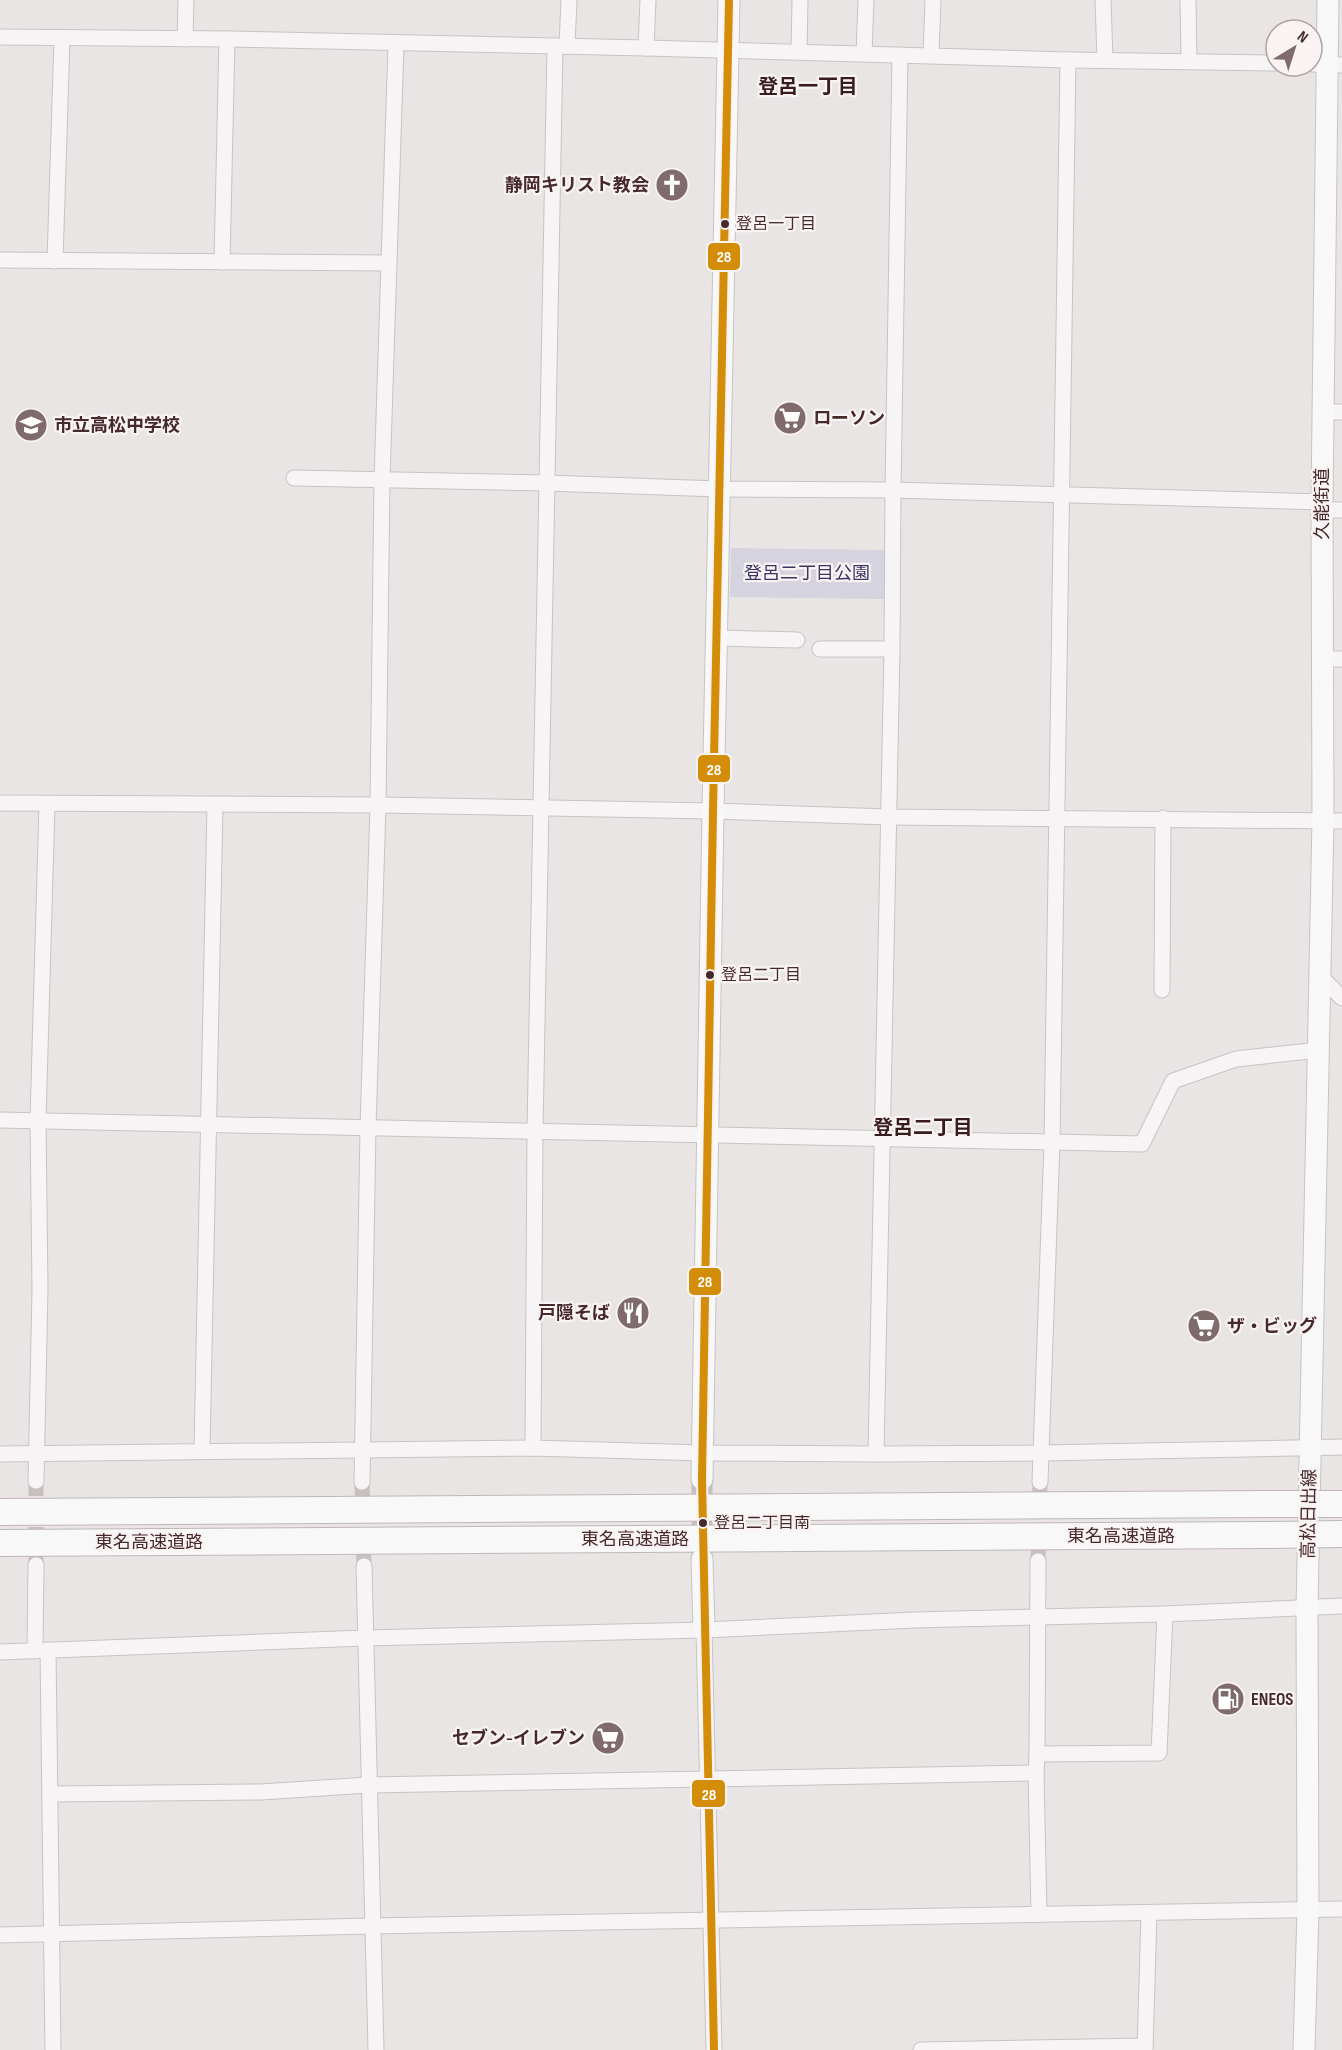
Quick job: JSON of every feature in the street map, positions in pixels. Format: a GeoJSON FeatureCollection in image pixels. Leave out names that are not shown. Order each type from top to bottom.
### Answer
{"type":"FeatureCollection","features":[{"type":"Feature","properties":{"kind":"highway","name":"東名高速道路"},"geometry":{"type":"LineString","coordinates":[[0,1512],[1342,1504]]}},
{"type":"Feature","properties":{"kind":"highway","name":"東名高速道路"},"geometry":{"type":"LineString","coordinates":[[0,1544],[1342,1534]]}},
{"type":"Feature","properties":{"kind":"main road"},"geometry":{"type":"LineString","coordinates":[[702,1479],[729,0]]}},
{"type":"Feature","properties":{"kind":"main road","name":"久能街道"},"geometry":{"type":"LineString","coordinates":[[1320,977],[1332,821],[1329,507],[1333,412],[1328,0]]}},
{"type":"Feature","properties":{"kind":"main road","name":"高松日出線"},"geometry":{"type":"LineString","coordinates":[[1304,2050],[1308,1910],[1307,1608],[1320,977]]}},
{"type":"Feature","properties":{"kind":"main road"},"geometry":{"type":"LineString","coordinates":[[702,1559],[705,1630]]}},
{"type":"Feature","properties":{"kind":"street"},"geometry":{"type":"LineString","coordinates":[[185,39],[186,0]]}},
{"type":"Feature","properties":{"kind":"street"},"geometry":{"type":"LineString","coordinates":[[533,1448],[535,1131],[546,483],[561,46],[569,0]]}},
{"type":"Feature","properties":{"kind":"street"},"geometry":{"type":"LineString","coordinates":[[646,48],[648,0]]}},
{"type":"Feature","properties":{"kind":"street"},"geometry":{"type":"LineString","coordinates":[[799,52],[800,0]]}},
{"type":"Feature","properties":{"kind":"street"},"geometry":{"type":"LineString","coordinates":[[864,54],[866,0]]}},
{"type":"Feature","properties":{"kind":"street"},"geometry":{"type":"LineString","coordinates":[[932,55],[933,0]]}},
{"type":"Feature","properties":{"kind":"street"},"geometry":{"type":"LineString","coordinates":[[1103,0],[1105,60]]}},
{"type":"Feature","properties":{"kind":"street"},"geometry":{"type":"LineString","coordinates":[[1188,0],[1189,61]]}},
{"type":"Feature","properties":{"kind":"street"},"geometry":{"type":"LineString","coordinates":[[0,37],[227,39],[1264,63]]}},
{"type":"Feature","properties":{"kind":"street"},"geometry":{"type":"LineString","coordinates":[[54,261],[62,38]]}},
{"type":"Feature","properties":{"kind":"street"},"geometry":{"type":"LineString","coordinates":[[222,262],[227,39]]}},
{"type":"Feature","properties":{"kind":"street"},"geometry":{"type":"LineString","coordinates":[[362,1482],[368,1128],[378,806],[382,480],[396,44]]}},
{"type":"Feature","properties":{"kind":"street"},"geometry":{"type":"LineString","coordinates":[[876,1454],[892,650],[900,55]]}},
{"type":"Feature","properties":{"kind":"street"},"geometry":{"type":"LineString","coordinates":[[1040,1482],[1052,1142],[1068,60]]}},
{"type":"Feature","properties":{"kind":"street"},"geometry":{"type":"LineString","coordinates":[[0,260],[388,263]]}},
{"type":"Feature","properties":{"kind":"street"},"geometry":{"type":"LineString","coordinates":[[294,478],[719,489],[893,490],[1329,507]]}},
{"type":"Feature","properties":{"kind":"street"},"geometry":{"type":"LineString","coordinates":[[717,638],[797,640]]}},
{"type":"Feature","properties":{"kind":"street"},"geometry":{"type":"LineString","coordinates":[[820,649],[892,650]]}},
{"type":"Feature","properties":{"kind":"street"},"geometry":{"type":"LineString","coordinates":[[0,803],[542,808],[888,817],[1332,821]]}},
{"type":"Feature","properties":{"kind":"street"},"geometry":{"type":"LineString","coordinates":[[36,1481],[40,1289],[38,1120],[47,804]]}},
{"type":"Feature","properties":{"kind":"street"},"geometry":{"type":"LineString","coordinates":[[202,1450],[214,805]]}},
{"type":"Feature","properties":{"kind":"street"},"geometry":{"type":"LineString","coordinates":[[1162,818],[1162,990]]}},
{"type":"Feature","properties":{"kind":"street"},"geometry":{"type":"LineString","coordinates":[[1320,977],[1342,998]]}},
{"type":"Feature","properties":{"kind":"street"},"geometry":{"type":"LineString","coordinates":[[0,1120],[1143,1144],[1173,1081],[1236,1059],[1319,1050]]}},
{"type":"Feature","properties":{"kind":"street"},"geometry":{"type":"LineString","coordinates":[[0,1454],[533,1448],[703,1453],[1041,1454],[1342,1447]]}},
{"type":"Feature","properties":{"kind":"street"},"geometry":{"type":"LineString","coordinates":[[1038,1561],[1036,1773],[1039,1914]]}},
{"type":"Feature","properties":{"kind":"street"},"geometry":{"type":"LineString","coordinates":[[36,1566],[50,1794],[53,2050]]}},
{"type":"Feature","properties":{"kind":"street"},"geometry":{"type":"LineString","coordinates":[[364,1566],[376,2050]]}},
{"type":"Feature","properties":{"kind":"street"},"geometry":{"type":"LineString","coordinates":[[0,1652],[364,1638],[705,1630],[1342,1606]]}},
{"type":"Feature","properties":{"kind":"street"},"geometry":{"type":"LineString","coordinates":[[1037,1754],[1159,1754],[1165,1614]]}},
{"type":"Feature","properties":{"kind":"street"},"geometry":{"type":"LineString","coordinates":[[705,1630],[714,2050]]}},
{"type":"Feature","properties":{"kind":"street"},"geometry":{"type":"LineString","coordinates":[[50,1794],[261,1792],[368,1785],[1036,1773]]}},
{"type":"Feature","properties":{"kind":"street"},"geometry":{"type":"LineString","coordinates":[[0,1935],[1342,1909]]}},
{"type":"Feature","properties":{"kind":"street"},"geometry":{"type":"LineString","coordinates":[[921,2050],[1145,2048],[1149,1913]]}},
{"type":"Feature","properties":{"kind":"green space","name":"登呂二丁目公園"},"geometry":{"type":"Polygon","coordinates":[[[731,548],[884,550],[884,599],[730,597],[731,548]]]}},
{"type":"Feature","properties":{"kind":"tunnel"},"geometry":{"type":"LineString","coordinates":[[702,1479],[702,1554]]}},
{"type":"Feature","properties":{"kind":"tunnel"},"geometry":{"type":"LineString","coordinates":[[36,1481],[36,1565]]}},
{"type":"Feature","properties":{"kind":"tunnel"},"geometry":{"type":"LineString","coordinates":[[362,1482],[364,1566]]}},
{"type":"Feature","properties":{"kind":"tunnel"},"geometry":{"type":"LineString","coordinates":[[1038,1561],[1040,1482]]}},
{"type":"Feature","properties":{"kind":"transit line","name":"28"},"geometry":{"type":"LineString","coordinates":[[714,2050],[702,1479],[729,0]]}},
{"type":"Feature","properties":{"kind":"place","name":"静岡キリスト教会"},"geometry":{"type":"Point","coordinates":[672,185]}},
{"type":"Feature","properties":{"kind":"place","name":"登呂一丁目"},"geometry":{"type":"Point","coordinates":[725,224]}},
{"type":"Feature","properties":{"kind":"place","name":"ローソン"},"geometry":{"type":"Point","coordinates":[790,418]}},
{"type":"Feature","properties":{"kind":"place","name":"市立高松中学校"},"geometry":{"type":"Point","coordinates":[31,425]}},
{"type":"Feature","properties":{"kind":"place","name":"登呂二丁目"},"geometry":{"type":"Point","coordinates":[710,975]}},
{"type":"Feature","properties":{"kind":"place","name":"戸隠そば"},"geometry":{"type":"Point","coordinates":[633,1313]}},
{"type":"Feature","properties":{"kind":"place","name":"ザ・ビッグ"},"geometry":{"type":"Point","coordinates":[1204,1326]}},
{"type":"Feature","properties":{"kind":"place","name":"登呂二丁目南"},"geometry":{"type":"Point","coordinates":[703,1523]}},
{"type":"Feature","properties":{"kind":"place","name":"ENEOS"},"geometry":{"type":"Point","coordinates":[1228,1699]}},
{"type":"Feature","properties":{"kind":"place","name":"セブン-イレブン"},"geometry":{"type":"Point","coordinates":[608,1738]}},
{"type":"Feature","properties":{"kind":"district","name":"登呂一丁目"},"geometry":{"type":"Point","coordinates":[808,87]}},
{"type":"Feature","properties":{"kind":"district","name":"登呂二丁目"},"geometry":{"type":"Point","coordinates":[923,1128]}}]}
